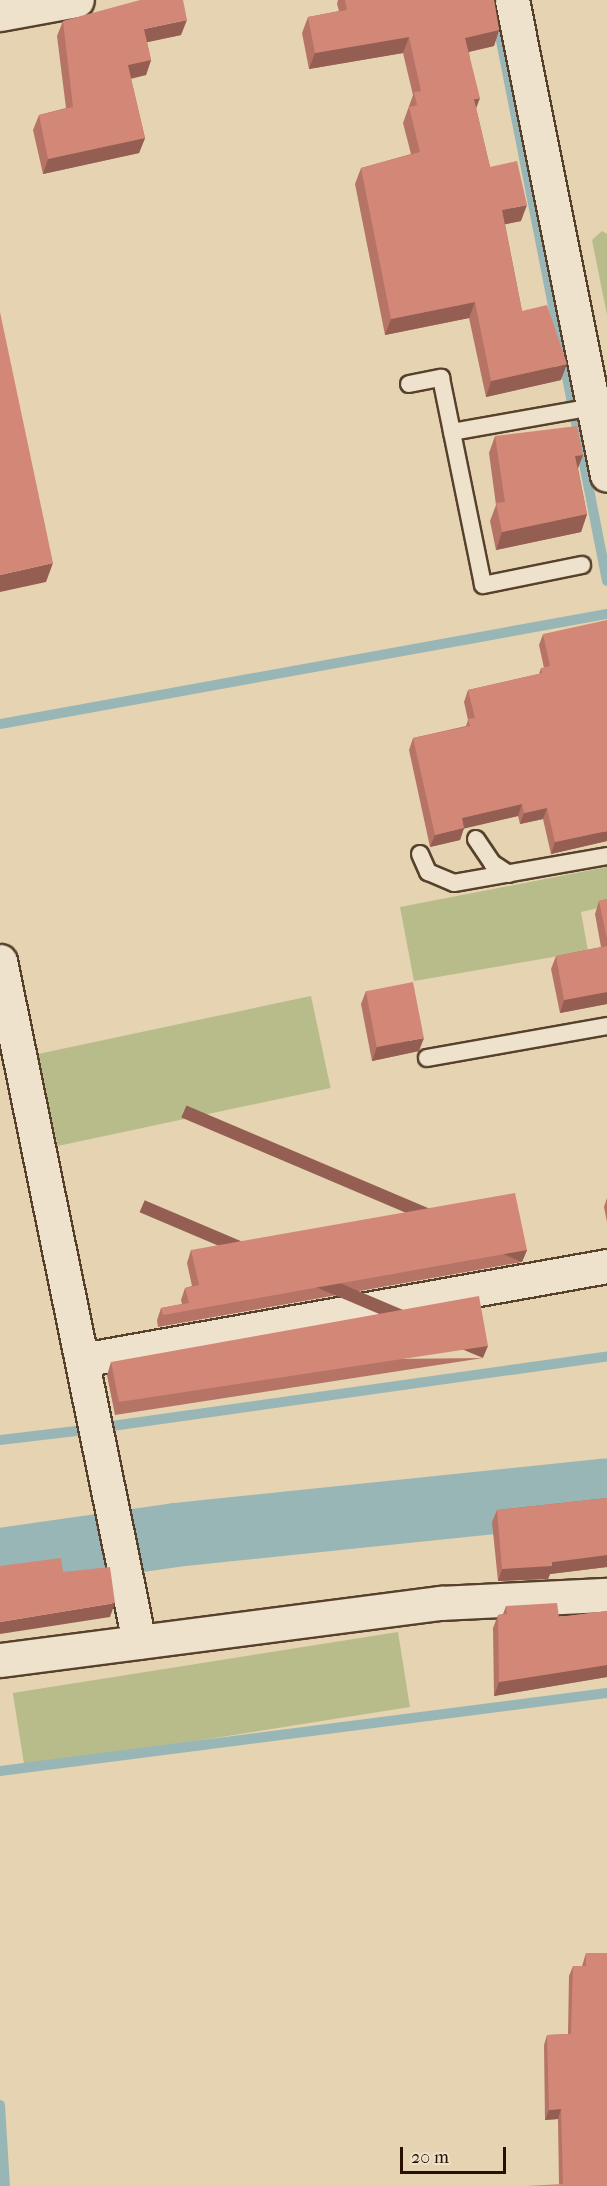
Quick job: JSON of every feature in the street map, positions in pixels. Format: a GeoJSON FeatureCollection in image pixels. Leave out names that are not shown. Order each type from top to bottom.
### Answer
{"type":"FeatureCollection","features":[{"type":"Feature","properties":{"kind":"street"},"geometry":{"type":"LineString","coordinates":[[0,14],[34,4],[77,0]]}},
{"type":"Feature","properties":{"kind":"street"},"geometry":{"type":"LineString","coordinates":[[512,0],[581,409],[607,475]]}},
{"type":"Feature","properties":{"kind":"street"},"geometry":{"type":"LineString","coordinates":[[0,961],[139,1642]]}},
{"type":"Feature","properties":{"kind":"street"},"geometry":{"type":"LineString","coordinates":[[81,1360],[607,1266]]}},
{"type":"Feature","properties":{"kind":"street"},"geometry":{"type":"LineString","coordinates":[[0,1660],[441,1603],[607,1595]]}},
{"type":"Feature","properties":{"kind":"lane"},"geometry":{"type":"LineString","coordinates":[[409,384],[441,378],[483,585],[582,566]]}},
{"type":"Feature","properties":{"kind":"lane"},"geometry":{"type":"LineString","coordinates":[[452,432],[581,409]]}},
{"type":"Feature","properties":{"kind":"lane"},"geometry":{"type":"LineString","coordinates":[[476,839],[492,862],[509,874]]}},
{"type":"Feature","properties":{"kind":"lane"},"geometry":{"type":"LineString","coordinates":[[420,854],[428,872],[454,884],[607,856]]}},
{"type":"Feature","properties":{"kind":"lane"},"geometry":{"type":"LineString","coordinates":[[427,1058],[607,1026]]}},
{"type":"Feature","properties":{"kind":"green space"},"geometry":{"type":"Polygon","coordinates":[[[602,231],[607,234],[607,315],[592,240],[602,231]]]}},
{"type":"Feature","properties":{"kind":"green space"},"geometry":{"type":"Polygon","coordinates":[[[607,867],[607,906],[581,912],[588,951],[414,981],[400,907],[607,867]]]}},
{"type":"Feature","properties":{"kind":"green space"},"geometry":{"type":"Polygon","coordinates":[[[311,996],[331,1088],[58,1146],[38,1054],[311,996]]]}},
{"type":"Feature","properties":{"kind":"green space"},"geometry":{"type":"Polygon","coordinates":[[[398,1632],[410,1707],[25,1768],[13,1693],[398,1632]]]}},
{"type":"Feature","properties":{"kind":"building"},"geometry":{"type":"Polygon","coordinates":[[[140,0],[183,0],[187,20],[144,29],[151,60],[128,65],[145,138],[48,159],[39,115],[73,107],[63,21],[140,0]]]}},
{"type":"Feature","properties":{"kind":"building"},"geometry":{"type":"Polygon","coordinates":[[[345,0],[494,0],[499,30],[465,38],[480,98],[474,99],[490,167],[517,161],[527,205],[502,210],[522,311],[547,305],[567,364],[491,381],[475,302],[391,319],[361,168],[420,152],[409,107],[417,105],[414,92],[421,91],[409,37],[315,53],[308,17],[347,10],[345,0]]]}},
{"type":"Feature","properties":{"kind":"building"},"geometry":{"type":"Polygon","coordinates":[[[0,312],[53,563],[0,575],[0,312]]]}},
{"type":"Feature","properties":{"kind":"building"},"geometry":{"type":"Polygon","coordinates":[[[577,426],[583,455],[575,456],[587,514],[502,532],[496,503],[505,502],[495,436],[577,426]]]}},
{"type":"Feature","properties":{"kind":"building"},"geometry":{"type":"Polygon","coordinates":[[[607,620],[607,831],[555,842],[547,808],[524,813],[522,804],[462,818],[464,828],[435,835],[413,738],[470,726],[468,719],[475,718],[468,690],[542,673],[541,668],[550,666],[543,634],[607,620]]]}},
{"type":"Feature","properties":{"kind":"building"},"geometry":{"type":"Polygon","coordinates":[[[607,899],[607,939],[599,901],[607,899]]]}},
{"type":"Feature","properties":{"kind":"building"},"geometry":{"type":"Polygon","coordinates":[[[607,946],[607,992],[564,1000],[556,956],[607,946]]]}},
{"type":"Feature","properties":{"kind":"building"},"geometry":{"type":"Polygon","coordinates":[[[413,982],[424,1038],[377,1047],[366,991],[413,982]]]}},
{"type":"Feature","properties":{"kind":"building"},"geometry":{"type":"Polygon","coordinates":[[[515,1193],[527,1250],[163,1315],[161,1308],[189,1303],[185,1288],[199,1285],[191,1250],[515,1193]]]}},
{"type":"Feature","properties":{"kind":"building"},"geometry":{"type":"Polygon","coordinates":[[[479,1296],[488,1346],[119,1402],[111,1362],[479,1296]]]}},
{"type":"Feature","properties":{"kind":"building"},"geometry":{"type":"Polygon","coordinates":[[[607,1498],[607,1555],[552,1562],[552,1566],[502,1569],[497,1510],[607,1498]]]}},
{"type":"Feature","properties":{"kind":"building"},"geometry":{"type":"Polygon","coordinates":[[[61,1558],[63,1572],[110,1567],[115,1603],[0,1622],[0,1566],[61,1558]]]}},
{"type":"Feature","properties":{"kind":"building"},"geometry":{"type":"Polygon","coordinates":[[[557,1603],[559,1617],[607,1611],[607,1665],[499,1682],[498,1615],[507,1614],[506,1606],[557,1603]]]}},
{"type":"Feature","properties":{"kind":"building"},"geometry":{"type":"Polygon","coordinates":[[[586,1953],[607,1953],[607,2186],[525,2186],[563,2184],[561,2109],[549,2110],[547,2035],[571,2034],[573,1966],[586,1966],[586,1953]]]}},
{"type":"Feature","properties":{"kind":"waterway"},"geometry":{"type":"LineString","coordinates":[[493,0],[607,581]]}},
{"type":"Feature","properties":{"kind":"waterway"},"geometry":{"type":"LineString","coordinates":[[0,724],[607,614]]}},
{"type":"Feature","properties":{"kind":"waterway"},"geometry":{"type":"LineString","coordinates":[[112,1426],[607,1356]]}},
{"type":"Feature","properties":{"kind":"waterway"},"geometry":{"type":"LineString","coordinates":[[0,1440],[84,1430]]}},
{"type":"Feature","properties":{"kind":"waterway"},"geometry":{"type":"LineString","coordinates":[[0,1560],[175,1535],[607,1490]]}},
{"type":"Feature","properties":{"kind":"waterway"},"geometry":{"type":"LineString","coordinates":[[0,1771],[607,1693]]}},
{"type":"Feature","properties":{"kind":"waterway"},"geometry":{"type":"LineString","coordinates":[[0,2105],[5,2186]]}}]}
